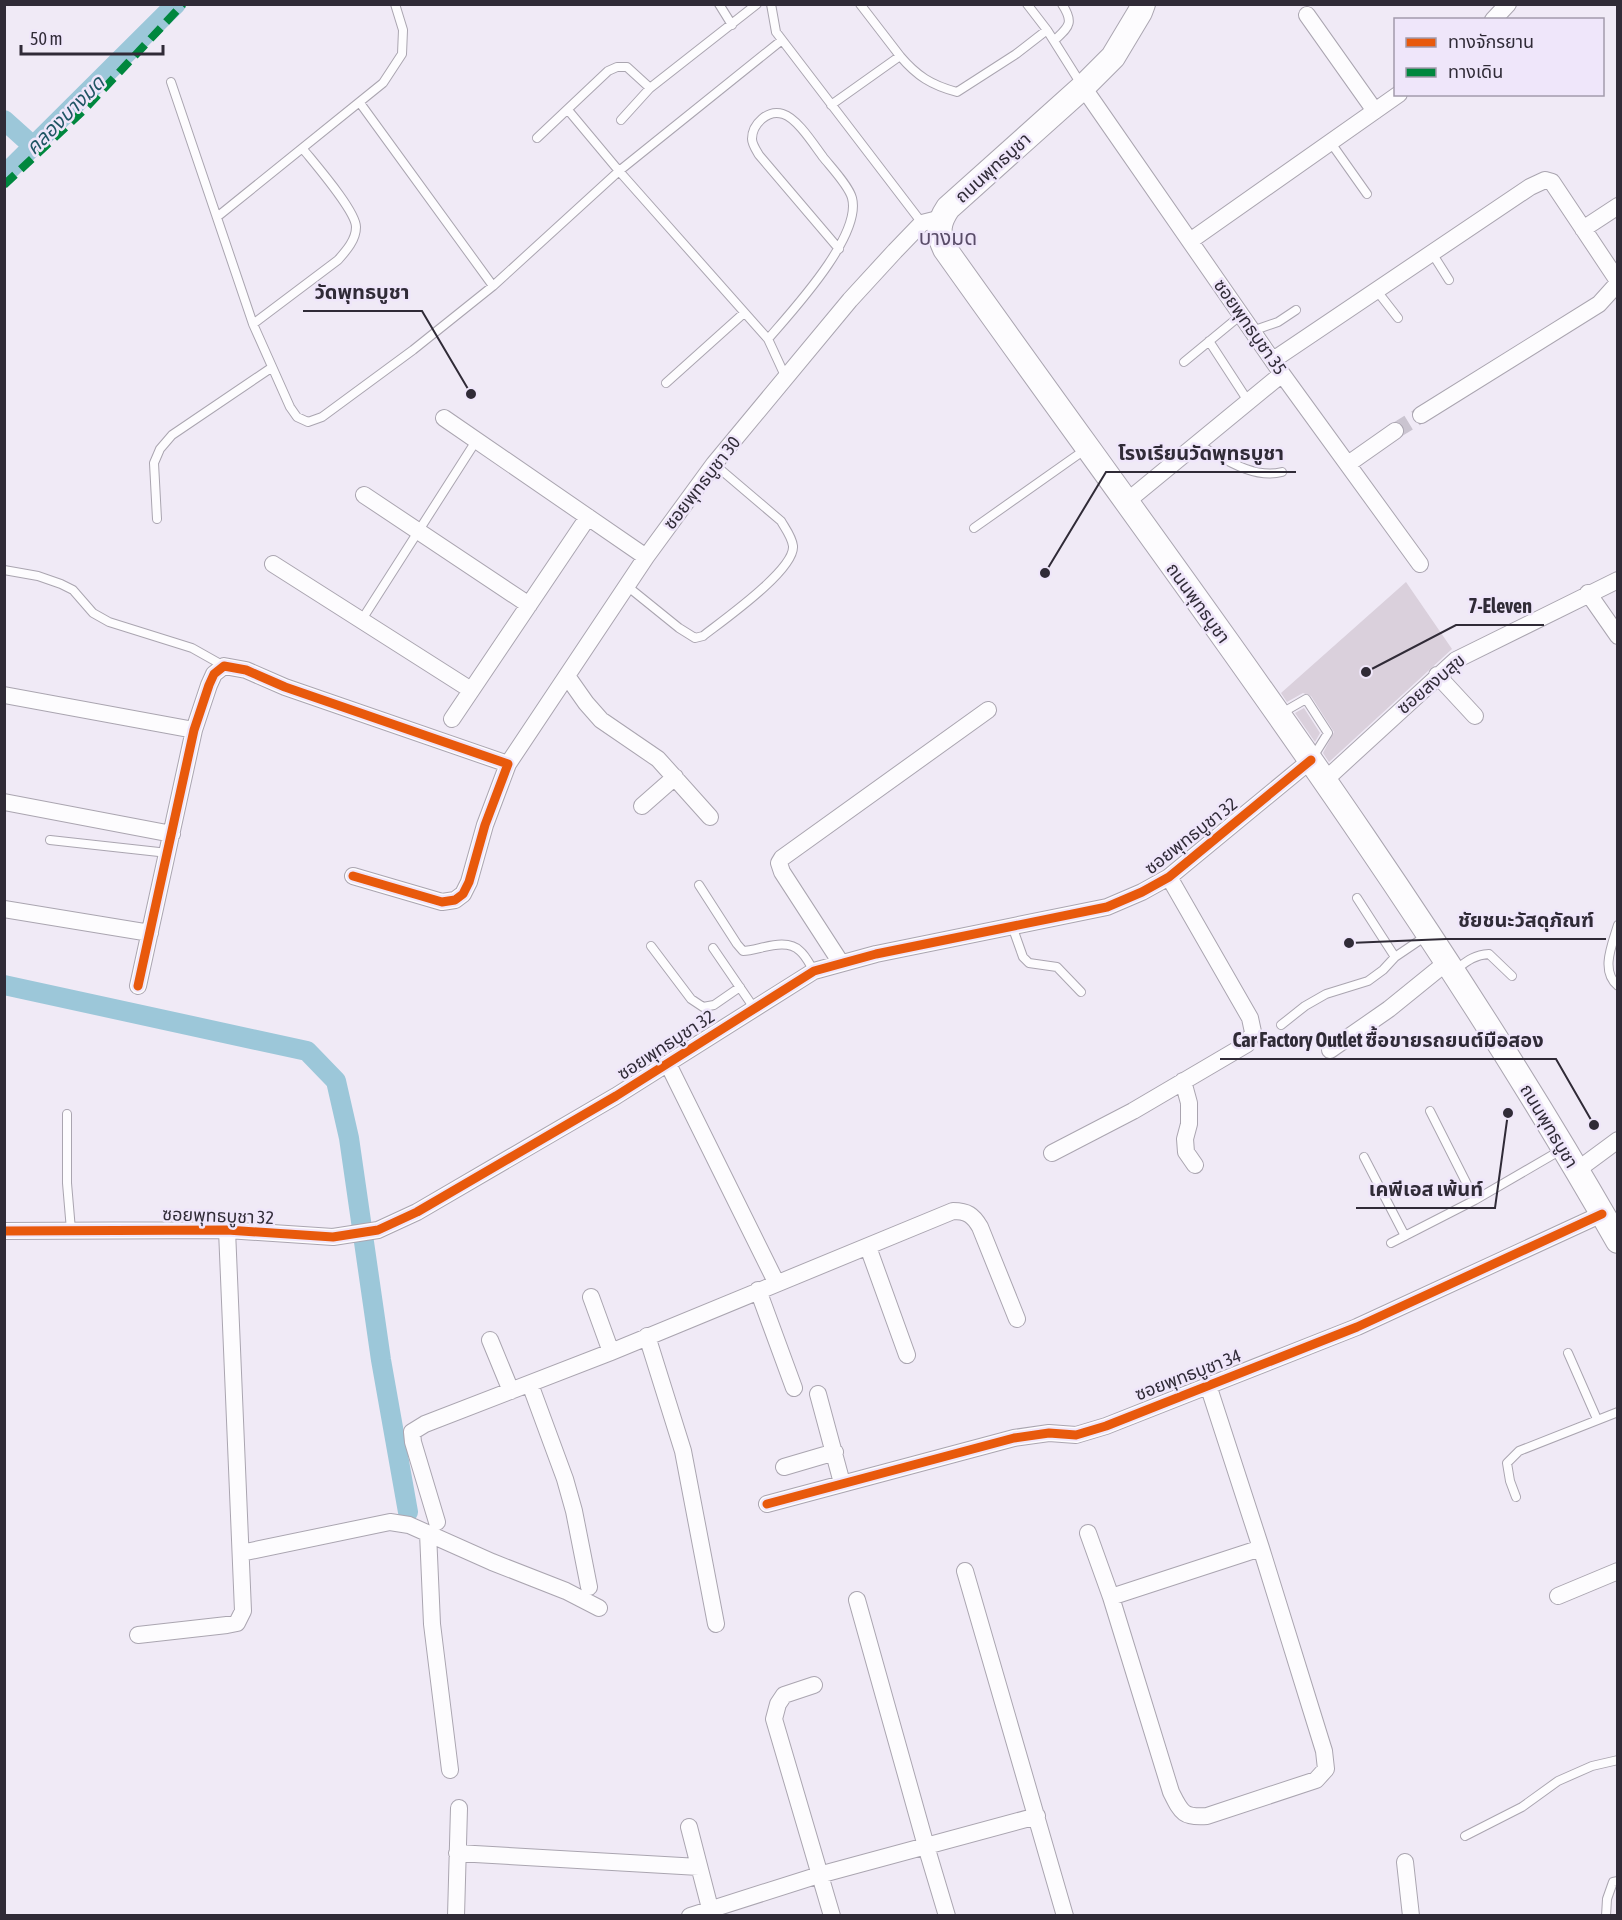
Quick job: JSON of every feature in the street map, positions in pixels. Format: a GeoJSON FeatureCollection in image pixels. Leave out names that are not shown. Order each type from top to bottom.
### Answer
{"type":"FeatureCollection","features":[{"type":"Feature","properties":{"kind":"main road","name":"ถนนพุทธบูชา"},"geometry":{"type":"LineString","coordinates":[[1143,4],[1113,57],[1083,87],[932,220],[938,226],[945,249],[1125,503],[1279,714],[1429,934],[1564,1148],[1617,1241]]}},
{"type":"Feature","properties":{"kind":"street"},"geometry":{"type":"LineString","coordinates":[[1496,18],[1508,4]]}},
{"type":"Feature","properties":{"kind":"street"},"geometry":{"type":"LineString","coordinates":[[1307,15],[1375,111]]}},
{"type":"Feature","properties":{"kind":"street","name":"ซอยพุทธบูชา 35"},"geometry":{"type":"LineString","coordinates":[[1083,87],[1252,331],[1420,564]]}},
{"type":"Feature","properties":{"kind":"street"},"geometry":{"type":"LineString","coordinates":[[1190,241],[1396,96]]}},
{"type":"Feature","properties":{"kind":"street"},"geometry":{"type":"LineString","coordinates":[[1125,503],[1248,401],[1278,367],[1377,291],[1530,187],[1545,180],[1552,182],[1616,278],[1617,284],[1599,304],[1421,415]]}},
{"type":"Feature","properties":{"kind":"street"},"geometry":{"type":"LineString","coordinates":[[1582,229],[1617,206]]}},
{"type":"Feature","properties":{"kind":"street","name":"ซอยพุทธบูชา 30"},"geometry":{"type":"LineString","coordinates":[[353,876],[442,902],[455,900],[463,894],[508,764],[646,557],[714,464],[850,300],[932,220]]}},
{"type":"Feature","properties":{"kind":"street"},"geometry":{"type":"LineString","coordinates":[[444,418],[646,557]]}},
{"type":"Feature","properties":{"kind":"street"},"geometry":{"type":"LineString","coordinates":[[1347,464],[1395,431]]}},
{"type":"Feature","properties":{"kind":"street"},"geometry":{"type":"LineString","coordinates":[[364,495],[529,604]]}},
{"type":"Feature","properties":{"kind":"street"},"geometry":{"type":"LineString","coordinates":[[452,719],[588,517]]}},
{"type":"Feature","properties":{"kind":"street"},"geometry":{"type":"LineString","coordinates":[[273,564],[471,690]]}},
{"type":"Feature","properties":{"kind":"street","name":"ซอยสงบสุข"},"geometry":{"type":"LineString","coordinates":[[1324,780],[1455,660],[1617,580]]}},
{"type":"Feature","properties":{"kind":"street"},"geometry":{"type":"LineString","coordinates":[[1588,593],[1617,636]]}},
{"type":"Feature","properties":{"kind":"street"},"geometry":{"type":"LineString","coordinates":[[138,986],[194,730],[208,685],[214,674],[224,666],[246,670],[285,687],[508,764]]}},
{"type":"Feature","properties":{"kind":"street"},"geometry":{"type":"LineString","coordinates":[[1437,675],[1475,716]]}},
{"type":"Feature","properties":{"kind":"street"},"geometry":{"type":"LineString","coordinates":[[567,676],[601,720],[651,753],[710,816]]}},
{"type":"Feature","properties":{"kind":"street"},"geometry":{"type":"LineString","coordinates":[[4,695],[194,730]]}},
{"type":"Feature","properties":{"kind":"street"},"geometry":{"type":"LineString","coordinates":[[841,963],[782,872],[779,863],[782,858],[988,710]]}},
{"type":"Feature","properties":{"kind":"street","name":"ซอยพุทธบูชา 32"},"geometry":{"type":"LineString","coordinates":[[4,1232],[226,1230],[312,1236],[354,1235],[378,1230],[417,1212],[668,1064],[814,971],[876,954],[1107,908],[1142,892],[1169,877],[1311,760]]}},
{"type":"Feature","properties":{"kind":"street"},"geometry":{"type":"LineString","coordinates":[[642,806],[675,777]]}},
{"type":"Feature","properties":{"kind":"street"},"geometry":{"type":"LineString","coordinates":[[4,802],[172,834]]}},
{"type":"Feature","properties":{"kind":"street"},"geometry":{"type":"LineString","coordinates":[[1052,1154],[1133,1111],[1247,1044],[1253,1032],[1250,1018],[1169,877]]}},
{"type":"Feature","properties":{"kind":"street"},"geometry":{"type":"LineString","coordinates":[[4,909],[150,933]]}},
{"type":"Feature","properties":{"kind":"street"},"geometry":{"type":"LineString","coordinates":[[1330,1050],[1451,967]]}},
{"type":"Feature","properties":{"kind":"street"},"geometry":{"type":"LineString","coordinates":[[668,1064],[776,1282]]}},
{"type":"Feature","properties":{"kind":"street"},"geometry":{"type":"LineString","coordinates":[[1183,1082],[1190,1103],[1189,1124],[1185,1139],[1186,1152],[1195,1165]]}},
{"type":"Feature","properties":{"kind":"street"},"geometry":{"type":"LineString","coordinates":[[1576,1171],[1617,1140]]}},
{"type":"Feature","properties":{"kind":"street"},"geometry":{"type":"LineString","coordinates":[[450,1770],[432,1624],[432,1527],[412,1431],[953,1211],[964,1211],[974,1216],[1017,1319]]}},
{"type":"Feature","properties":{"kind":"street","name":"ซอยพุทธบูชา 34"},"geometry":{"type":"LineString","coordinates":[[767,1504],[1014,1438],[1049,1434],[1076,1435],[1106,1426],[1356,1327],[1602,1214]]}},
{"type":"Feature","properties":{"kind":"street"},"geometry":{"type":"LineString","coordinates":[[138,1635],[237,1623],[243,1611],[226,1230]]}},
{"type":"Feature","properties":{"kind":"street"},"geometry":{"type":"LineString","coordinates":[[868,1247],[907,1355]]}},
{"type":"Feature","properties":{"kind":"street"},"geometry":{"type":"LineString","coordinates":[[758,1290],[794,1388]]}},
{"type":"Feature","properties":{"kind":"street"},"geometry":{"type":"LineString","coordinates":[[591,1298],[611,1352]]}},
{"type":"Feature","properties":{"kind":"street"},"geometry":{"type":"LineString","coordinates":[[648,1336],[683,1451],[716,1624]]}},
{"type":"Feature","properties":{"kind":"street"},"geometry":{"type":"LineString","coordinates":[[490,1340],[511,1391]]}},
{"type":"Feature","properties":{"kind":"street"},"geometry":{"type":"LineString","coordinates":[[530,1384],[571,1500],[589,1587]]}},
{"type":"Feature","properties":{"kind":"street"},"geometry":{"type":"LineString","coordinates":[[1088,1533],[1112,1597],[1171,1792],[1181,1811],[1192,1817],[1207,1816],[1316,1780],[1326,1769],[1324,1751],[1208,1385]]}},
{"type":"Feature","properties":{"kind":"street"},"geometry":{"type":"LineString","coordinates":[[818,1394],[842,1483]]}},
{"type":"Feature","properties":{"kind":"street"},"geometry":{"type":"LineString","coordinates":[[784,1467],[835,1452]]}},
{"type":"Feature","properties":{"kind":"street"},"geometry":{"type":"LineString","coordinates":[[241,1552],[390,1521],[432,1527],[492,1562],[566,1591],[599,1608]]}},
{"type":"Feature","properties":{"kind":"street"},"geometry":{"type":"LineString","coordinates":[[1112,1597],[1261,1548]]}},
{"type":"Feature","properties":{"kind":"street"},"geometry":{"type":"LineString","coordinates":[[965,1571],[1065,1916]]}},
{"type":"Feature","properties":{"kind":"street"},"geometry":{"type":"LineString","coordinates":[[1558,1596],[1617,1571]]}},
{"type":"Feature","properties":{"kind":"street"},"geometry":{"type":"LineString","coordinates":[[857,1600],[947,1916]]}},
{"type":"Feature","properties":{"kind":"street"},"geometry":{"type":"LineString","coordinates":[[814,1685],[784,1695],[778,1704],[774,1719],[831,1916]]}},
{"type":"Feature","properties":{"kind":"street"},"geometry":{"type":"LineString","coordinates":[[456,1916],[459,1808]]}},
{"type":"Feature","properties":{"kind":"street"},"geometry":{"type":"LineString","coordinates":[[690,1916],[711,1912],[819,1875],[1037,1816]]}},
{"type":"Feature","properties":{"kind":"street"},"geometry":{"type":"LineString","coordinates":[[689,1827],[711,1912]]}},
{"type":"Feature","properties":{"kind":"street"},"geometry":{"type":"LineString","coordinates":[[457,1853],[699,1867]]}},
{"type":"Feature","properties":{"kind":"street"},"geometry":{"type":"LineString","coordinates":[[1405,1862],[1411,1916]]}},
{"type":"Feature","properties":{"kind":"lane"},"geometry":{"type":"LineString","coordinates":[[217,217],[382,83],[402,54],[403,30],[395,4]]}},
{"type":"Feature","properties":{"kind":"lane"},"geometry":{"type":"LineString","coordinates":[[719,4],[732,25]]}},
{"type":"Feature","properties":{"kind":"lane"},"geometry":{"type":"LineString","coordinates":[[621,120],[650,88],[757,4]]}},
{"type":"Feature","properties":{"kind":"lane"},"geometry":{"type":"LineString","coordinates":[[771,4],[776,32],[831,105],[932,220]]}},
{"type":"Feature","properties":{"kind":"lane"},"geometry":{"type":"LineString","coordinates":[[860,4],[912,71],[923,79],[957,92],[1016,54],[1047,30]]}},
{"type":"Feature","properties":{"kind":"lane"},"geometry":{"type":"LineString","coordinates":[[1027,4],[1047,30],[1083,87]]}},
{"type":"Feature","properties":{"kind":"lane"},"geometry":{"type":"LineString","coordinates":[[1054,41],[1070,24],[1070,18],[1062,4]]}},
{"type":"Feature","properties":{"kind":"lane"},"geometry":{"type":"LineString","coordinates":[[171,82],[253,324],[271,368],[297,417],[308,422],[322,417],[413,350],[493,286],[619,171],[782,40]]}},
{"type":"Feature","properties":{"kind":"lane"},"geometry":{"type":"LineString","coordinates":[[831,105],[900,56]]}},
{"type":"Feature","properties":{"kind":"lane"},"geometry":{"type":"LineString","coordinates":[[537,138],[608,71],[627,67],[650,88]]}},
{"type":"Feature","properties":{"kind":"lane"},"geometry":{"type":"LineString","coordinates":[[360,103],[493,286]]}},
{"type":"Feature","properties":{"kind":"lane"},"geometry":{"type":"LineString","coordinates":[[568,110],[768,339],[786,378]]}},
{"type":"Feature","properties":{"kind":"lane"},"geometry":{"type":"LineString","coordinates":[[768,339],[798,304],[839,249],[853,213],[852,196],[796,123],[783,114],[769,114],[760,120],[753,130],[752,142],[759,155],[839,249]]}},
{"type":"Feature","properties":{"kind":"lane"},"geometry":{"type":"LineString","coordinates":[[1331,143],[1367,194]]}},
{"type":"Feature","properties":{"kind":"lane"},"geometry":{"type":"LineString","coordinates":[[253,324],[338,260],[353,240],[356,227],[352,213],[303,149]]}},
{"type":"Feature","properties":{"kind":"lane"},"geometry":{"type":"LineString","coordinates":[[1432,253],[1449,280]]}},
{"type":"Feature","properties":{"kind":"lane"},"geometry":{"type":"LineString","coordinates":[[1377,291],[1398,318]]}},
{"type":"Feature","properties":{"kind":"lane"},"geometry":{"type":"LineString","coordinates":[[1252,331],[1278,322],[1296,310]]}},
{"type":"Feature","properties":{"kind":"lane"},"geometry":{"type":"LineString","coordinates":[[666,383],[744,313]]}},
{"type":"Feature","properties":{"kind":"lane"},"geometry":{"type":"LineString","coordinates":[[1184,362],[1242,315]]}},
{"type":"Feature","properties":{"kind":"lane"},"geometry":{"type":"LineString","coordinates":[[1209,341],[1248,401]]}},
{"type":"Feature","properties":{"kind":"lane"},"geometry":{"type":"LineString","coordinates":[[157,519],[154,463],[160,449],[172,435],[271,368]]}},
{"type":"Feature","properties":{"kind":"lane"},"geometry":{"type":"LineString","coordinates":[[361,621],[476,441]]}},
{"type":"Feature","properties":{"kind":"lane"},"geometry":{"type":"LineString","coordinates":[[1197,443],[1234,464],[1253,471],[1262,474],[1282,472]]}},
{"type":"Feature","properties":{"kind":"lane"},"geometry":{"type":"LineString","coordinates":[[974,528],[1087,448]]}},
{"type":"Feature","properties":{"kind":"lane"},"geometry":{"type":"LineString","coordinates":[[627,585],[679,628],[695,638],[703,636],[745,604],[789,562],[793,546],[788,531],[781,521],[714,464]]}},
{"type":"Feature","properties":{"kind":"lane"},"geometry":{"type":"LineString","coordinates":[[4,570],[55,581],[73,590],[93,613],[109,622],[192,648],[224,666]]}},
{"type":"Feature","properties":{"kind":"lane"},"geometry":{"type":"LineString","coordinates":[[50,840],[168,853]]}},
{"type":"Feature","properties":{"kind":"lane"},"geometry":{"type":"LineString","coordinates":[[699,885],[743,951],[772,945],[791,945],[800,950],[814,971]]}},
{"type":"Feature","properties":{"kind":"lane"},"geometry":{"type":"LineString","coordinates":[[1357,898],[1395,957]]}},
{"type":"Feature","properties":{"kind":"lane"},"geometry":{"type":"LineString","coordinates":[[1012,926],[1023,957],[1029,963],[1057,967],[1081,992]]}},
{"type":"Feature","properties":{"kind":"lane"},"geometry":{"type":"LineString","coordinates":[[1617,926],[1608,970],[1610,979],[1617,986]]}},
{"type":"Feature","properties":{"kind":"lane"},"geometry":{"type":"LineString","coordinates":[[1281,1026],[1305,1006],[1326,994],[1368,981],[1395,957],[1429,934]]}},
{"type":"Feature","properties":{"kind":"lane"},"geometry":{"type":"LineString","coordinates":[[651,946],[691,999],[703,1007],[714,1005],[740,987]]}},
{"type":"Feature","properties":{"kind":"lane"},"geometry":{"type":"LineString","coordinates":[[713,948],[754,1008]]}},
{"type":"Feature","properties":{"kind":"lane"},"geometry":{"type":"LineString","coordinates":[[1451,967],[1478,955],[1488,954],[1512,976]]}},
{"type":"Feature","properties":{"kind":"lane"},"geometry":{"type":"LineString","coordinates":[[1430,1111],[1475,1200]]}},
{"type":"Feature","properties":{"kind":"lane"},"geometry":{"type":"LineString","coordinates":[[67,1114],[70,1230]]}},
{"type":"Feature","properties":{"kind":"lane"},"geometry":{"type":"LineString","coordinates":[[1391,1243],[1475,1200],[1564,1148]]}},
{"type":"Feature","properties":{"kind":"lane"},"geometry":{"type":"LineString","coordinates":[[1364,1157],[1405,1236]]}},
{"type":"Feature","properties":{"kind":"lane"},"geometry":{"type":"LineString","coordinates":[[1568,1353],[1598,1419]]}},
{"type":"Feature","properties":{"kind":"lane"},"geometry":{"type":"LineString","coordinates":[[1516,1497],[1507,1463],[1519,1451],[1617,1412]]}},
{"type":"Feature","properties":{"kind":"lane"},"geometry":{"type":"LineString","coordinates":[[1465,1836],[1522,1807],[1558,1781],[1592,1766],[1617,1760]]}},
{"type":"Feature","properties":{"kind":"lane"},"geometry":{"type":"LineString","coordinates":[[1606,1916],[1606,1899],[1613,1882],[1617,1881]]}},
{"type":"Feature","properties":{"kind":"building"},"geometry":{"type":"Polygon","coordinates":[[[1406,582],[1452,649],[1329,762],[1323,753],[1334,732],[1311,696],[1303,693],[1287,702],[1281,693],[1406,582]]]}},
{"type":"Feature","properties":{"kind":"building"},"geometry":{"type":"Polygon","coordinates":[[[1304,708],[1320,733],[1315,742],[1295,713],[1304,708]]]}},
{"type":"Feature","properties":{"kind":"waterway","name":"คลองบางมด"},"geometry":{"type":"LineString","coordinates":[[4,175],[176,4]]}},
{"type":"Feature","properties":{"kind":"waterway"},"geometry":{"type":"LineString","coordinates":[[4,120],[33,146]]}},
{"type":"Feature","properties":{"kind":"waterway"},"geometry":{"type":"LineString","coordinates":[[4,985],[307,1051],[336,1081],[349,1138],[381,1360],[408,1512]]}},
{"type":"Feature","properties":{"kind":"tunnel"},"geometry":{"type":"LineString","coordinates":[[1395,431],[1421,415]]}},
{"type":"Feature","properties":{"kind":"marked path"},"geometry":{"type":"LineString","coordinates":[[4,185],[84,110],[183,4]]}},
{"type":"Feature","properties":{"kind":"cycle path"},"geometry":{"type":"LineString","coordinates":[[138,986],[194,730],[214,674],[224,666],[246,670],[285,687],[508,764],[485,825],[469,882],[463,894],[455,900],[442,902],[353,876]]}},
{"type":"Feature","properties":{"kind":"cycle path"},"geometry":{"type":"LineString","coordinates":[[4,1231],[227,1230],[333,1237],[378,1230],[417,1212],[616,1096],[814,971],[876,954],[1107,907],[1142,892],[1169,877],[1311,760]]}},
{"type":"Feature","properties":{"kind":"cycle path"},"geometry":{"type":"LineString","coordinates":[[767,1504],[1014,1438],[1049,1433],[1076,1435],[1106,1426],[1357,1327],[1602,1214]]}},
{"type":"Feature","properties":{"kind":"place","name":"วัดพุทธบูชา"},"geometry":{"type":"Point","coordinates":[471,394]}},
{"type":"Feature","properties":{"kind":"place","name":"โรงเรียนวัดพุทธบูชา"},"geometry":{"type":"Point","coordinates":[1045,573]}},
{"type":"Feature","properties":{"kind":"place","name":"7-Eleven"},"geometry":{"type":"Point","coordinates":[1366,672]}},
{"type":"Feature","properties":{"kind":"place","name":"ชัยชนะวัสดุภัณฑ์"},"geometry":{"type":"Point","coordinates":[1349,943]}},
{"type":"Feature","properties":{"kind":"place","name":"เคพีเอส เพ้นท์"},"geometry":{"type":"Point","coordinates":[1508,1113]}},
{"type":"Feature","properties":{"kind":"place","name":"Car Factory Outlet ซื้อขายรถยนต์มือสอง"},"geometry":{"type":"Point","coordinates":[1594,1125]}},
{"type":"Feature","properties":{"kind":"district","name":"บางมด"},"geometry":{"type":"Point","coordinates":[948,238]}}]}
